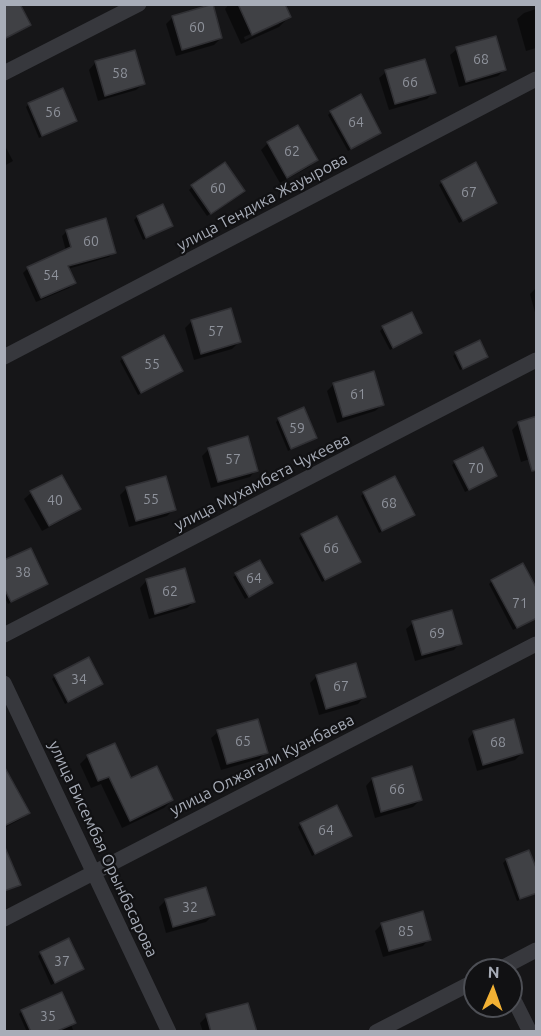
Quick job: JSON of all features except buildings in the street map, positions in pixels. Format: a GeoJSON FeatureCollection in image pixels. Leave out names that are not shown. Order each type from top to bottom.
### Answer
{"type":"FeatureCollection","features":[{"type":"Feature","properties":{"kind":"street"},"geometry":{"type":"LineString","coordinates":[[4,74],[140,4]]}},
{"type":"Feature","properties":{"kind":"street","name":"улица Тендика Жауырова"},"geometry":{"type":"LineString","coordinates":[[4,357],[537,79]]}},
{"type":"Feature","properties":{"kind":"street","name":"улица Мухамбета Чукеева"},"geometry":{"type":"LineString","coordinates":[[4,635],[537,360]]}},
{"type":"Feature","properties":{"kind":"street","name":"улица Олжагали Куанбаева"},"geometry":{"type":"LineString","coordinates":[[4,920],[537,644]]}},
{"type":"Feature","properties":{"kind":"street","name":"улица Бисембая Орынбасарова"},"geometry":{"type":"LineString","coordinates":[[4,683],[169,1032]]}},
{"type":"Feature","properties":{"kind":"street"},"geometry":{"type":"LineString","coordinates":[[521,958],[537,950]]}},
{"type":"Feature","properties":{"kind":"street"},"geometry":{"type":"LineString","coordinates":[[376,1032],[463,987]]}},
{"type":"Feature","properties":{"kind":"street"},"geometry":{"type":"LineString","coordinates":[[523,1017],[531,1032]]}}]}
